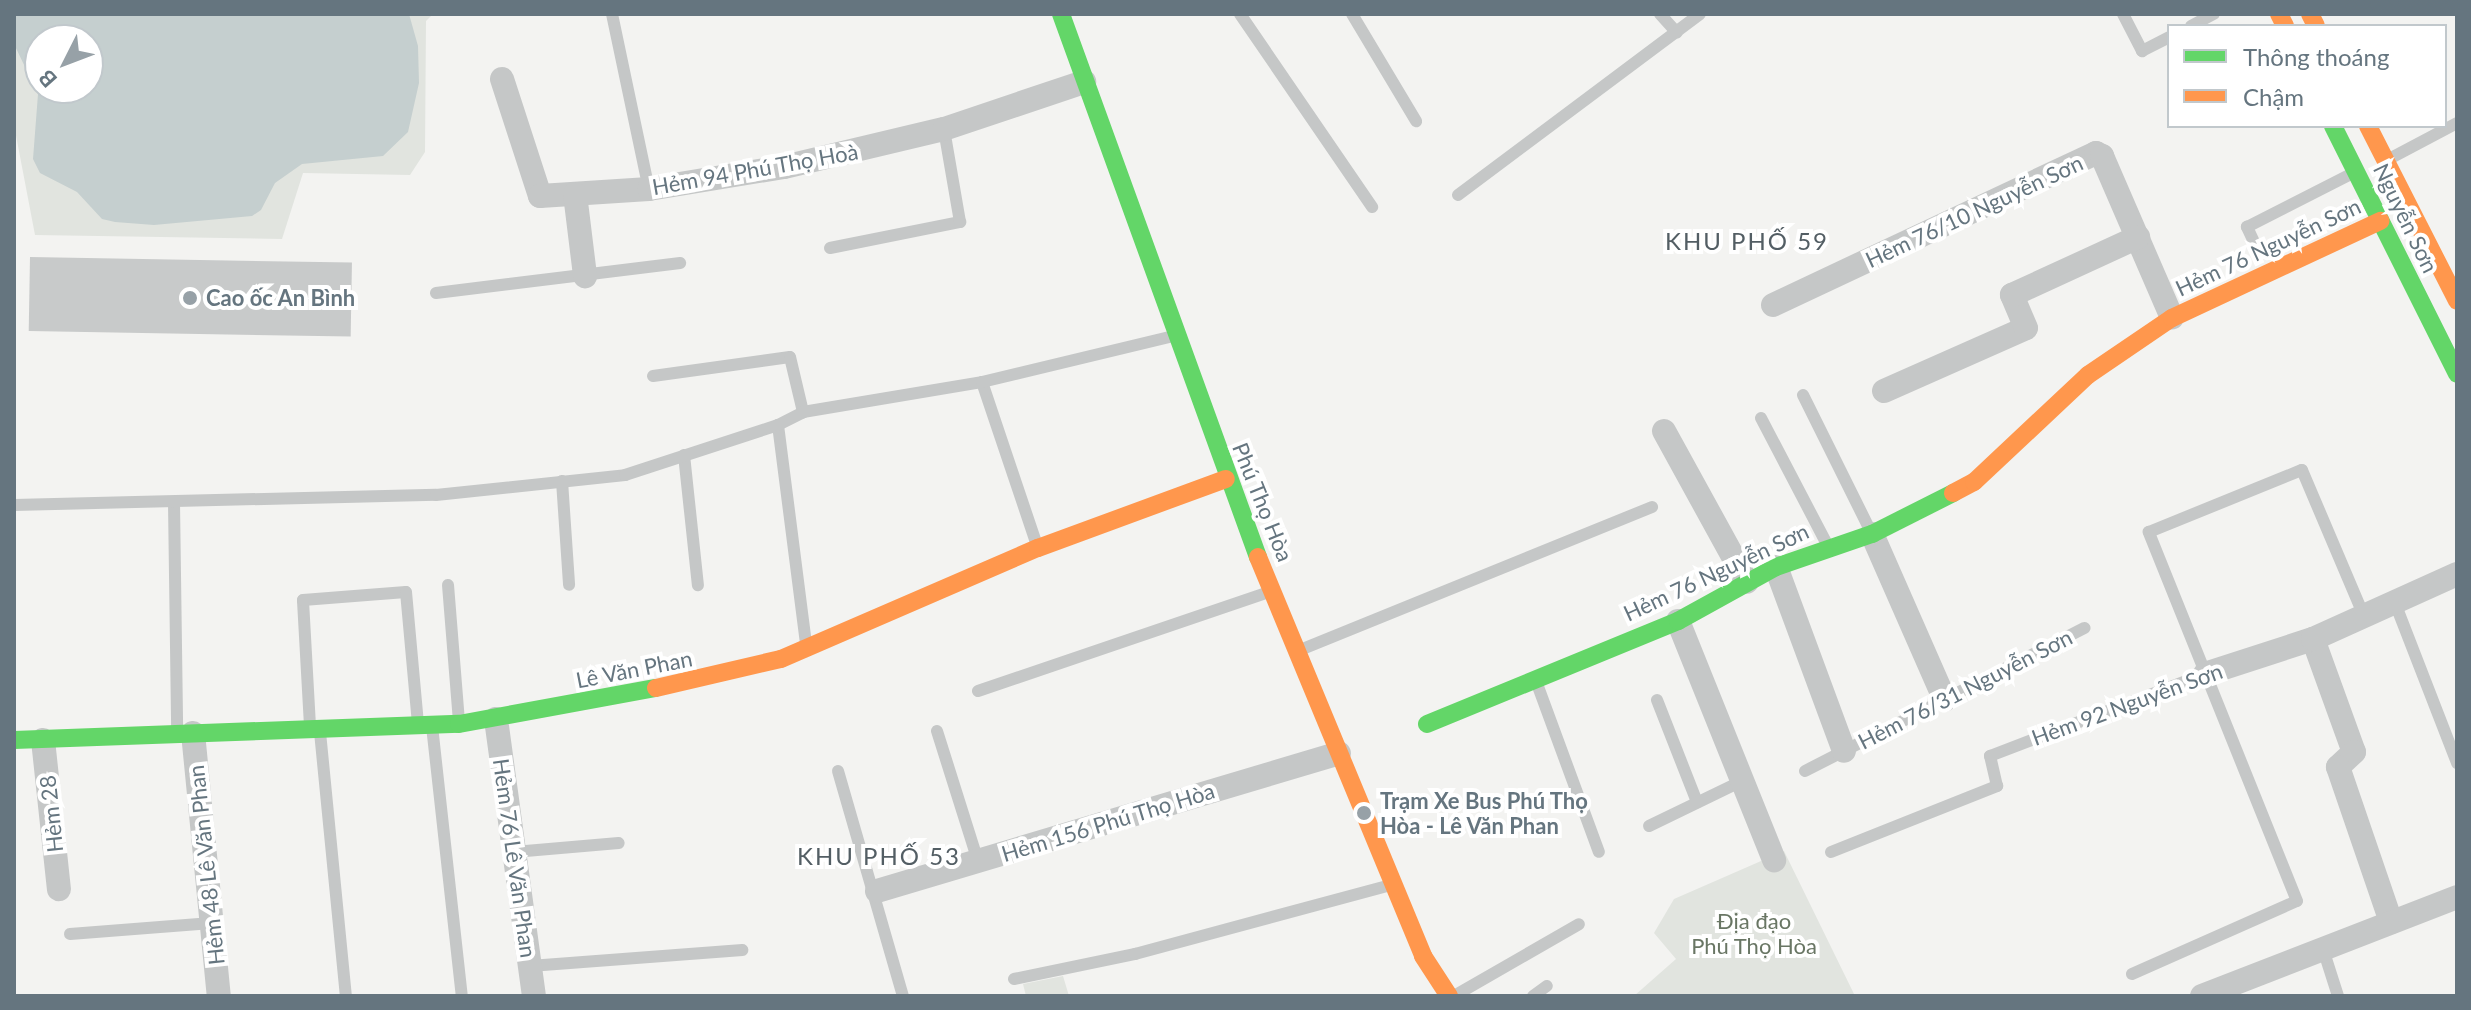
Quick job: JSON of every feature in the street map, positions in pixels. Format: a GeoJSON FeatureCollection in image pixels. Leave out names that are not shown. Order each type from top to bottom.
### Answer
{"type":"FeatureCollection","features":[{"type":"Feature","properties":{"kind":"street","name":"Phú Thọ Hòa"},"geometry":{"type":"LineString","coordinates":[[1061,14],[1226,479],[1423,956],[1452,996]]}},
{"type":"Feature","properties":{"kind":"street","name":"Hẻm 94 Phú Thọ Hoà"},"geometry":{"type":"LineString","coordinates":[[502,79],[540,196],[649,189],[784,167],[944,129],[1084,82]]}},
{"type":"Feature","properties":{"kind":"street","name":"Nguyễn Sơn"},"geometry":{"type":"LineString","coordinates":[[2334,128],[2457,374]]}},
{"type":"Feature","properties":{"kind":"street","name":"Nguyễn Sơn"},"geometry":{"type":"LineString","coordinates":[[2369,128],[2385,161],[2448,266],[2457,301]]}},
{"type":"Feature","properties":{"kind":"street","name":"Hẻm 76/10 Nguyễn Sơn"},"geometry":{"type":"LineString","coordinates":[[1773,305],[2096,153],[2102,156],[2172,318]]}},
{"type":"Feature","properties":{"kind":"street"},"geometry":{"type":"LineString","coordinates":[[575,194],[585,276]]}},
{"type":"Feature","properties":{"kind":"street","name":"Hẻm 76 Nguyễn Sơn"},"geometry":{"type":"LineString","coordinates":[[1427,724],[1513,686],[1678,621],[1776,567],[1828,546],[1872,534],[1974,482],[2088,375],[2172,318],[2380,221]]}},
{"type":"Feature","properties":{"kind":"street"},"geometry":{"type":"LineString","coordinates":[[1884,391],[2026,328],[2012,295],[2138,237]]}},
{"type":"Feature","properties":{"kind":"street"},"geometry":{"type":"LineString","coordinates":[[1664,431],[1747,582]]}},
{"type":"Feature","properties":{"kind":"street","name":"Lê Văn Phan"},"geometry":{"type":"LineString","coordinates":[[14,740],[459,724],[725,676],[807,648],[1038,548],[1226,479]]}},
{"type":"Feature","properties":{"kind":"street"},"geometry":{"type":"LineString","coordinates":[[1872,534],[1945,700]]}},
{"type":"Feature","properties":{"kind":"street","name":"Hẻm 76/31 Nguyễn Sơn"},"geometry":{"type":"LineString","coordinates":[[1776,567],[1844,751]]}},
{"type":"Feature","properties":{"kind":"street","name":"Hẻm 92 Nguyễn Sơn"},"geometry":{"type":"LineString","coordinates":[[2205,674],[2313,639],[2457,574]]}},
{"type":"Feature","properties":{"kind":"street"},"geometry":{"type":"LineString","coordinates":[[1678,621],[1774,860]]}},
{"type":"Feature","properties":{"kind":"street"},"geometry":{"type":"LineString","coordinates":[[2313,639],[2354,752],[2338,767],[2391,922]]}},
{"type":"Feature","properties":{"kind":"street","name":"Hẻm 76 Lê Văn Phan"},"geometry":{"type":"LineString","coordinates":[[496,719],[534,996]]}},
{"type":"Feature","properties":{"kind":"street","name":"Hẻm 48 Lê Văn Phan"},"geometry":{"type":"LineString","coordinates":[[185,734],[212,923],[219,996]]}},
{"type":"Feature","properties":{"kind":"street","name":"Hẻm 28"},"geometry":{"type":"LineString","coordinates":[[43,740],[59,889]]}},
{"type":"Feature","properties":{"kind":"street","name":"Hẻm 156 Phú Thọ Hòa"},"geometry":{"type":"LineString","coordinates":[[877,891],[1339,753]]}},
{"type":"Feature","properties":{"kind":"street"},"geometry":{"type":"LineString","coordinates":[[2202,996],[2457,897]]}},
{"type":"Feature","properties":{"kind":"lane"},"geometry":{"type":"LineString","coordinates":[[612,14],[649,189]]}},
{"type":"Feature","properties":{"kind":"lane"},"geometry":{"type":"LineString","coordinates":[[1240,14],[1372,207]]}},
{"type":"Feature","properties":{"kind":"lane"},"geometry":{"type":"LineString","coordinates":[[1352,14],[1416,121]]}},
{"type":"Feature","properties":{"kind":"lane"},"geometry":{"type":"LineString","coordinates":[[1660,14],[1677,33]]}},
{"type":"Feature","properties":{"kind":"lane"},"geometry":{"type":"LineString","coordinates":[[1458,195],[1700,14]]}},
{"type":"Feature","properties":{"kind":"lane"},"geometry":{"type":"LineString","coordinates":[[2123,14],[2142,51],[2167,38]]}},
{"type":"Feature","properties":{"kind":"lane"},"geometry":{"type":"LineString","coordinates":[[2195,24],[2214,14]]}},
{"type":"Feature","properties":{"kind":"lane"},"geometry":{"type":"LineString","coordinates":[[2385,161],[2457,123]]}},
{"type":"Feature","properties":{"kind":"lane"},"geometry":{"type":"LineString","coordinates":[[830,248],[960,222],[944,129]]}},
{"type":"Feature","properties":{"kind":"lane"},"geometry":{"type":"LineString","coordinates":[[2254,242],[2247,227],[2356,172]]}},
{"type":"Feature","properties":{"kind":"lane"},"geometry":{"type":"LineString","coordinates":[[436,293],[680,263]]}},
{"type":"Feature","properties":{"kind":"lane"},"geometry":{"type":"LineString","coordinates":[[14,505],[436,495],[625,475],[778,425],[803,412],[982,382],[1174,336]]}},
{"type":"Feature","properties":{"kind":"lane"},"geometry":{"type":"LineString","coordinates":[[653,376],[790,357],[803,412]]}},
{"type":"Feature","properties":{"kind":"lane"},"geometry":{"type":"LineString","coordinates":[[982,382],[1038,548]]}},
{"type":"Feature","properties":{"kind":"lane"},"geometry":{"type":"LineString","coordinates":[[1803,395],[1872,534]]}},
{"type":"Feature","properties":{"kind":"lane"},"geometry":{"type":"LineString","coordinates":[[1761,418],[1828,546]]}},
{"type":"Feature","properties":{"kind":"lane"},"geometry":{"type":"LineString","coordinates":[[778,425],[807,648]]}},
{"type":"Feature","properties":{"kind":"lane"},"geometry":{"type":"LineString","coordinates":[[684,455],[698,585]]}},
{"type":"Feature","properties":{"kind":"lane"},"geometry":{"type":"LineString","coordinates":[[2132,974],[2297,901],[2149,532],[2302,470],[2364,616]]}},
{"type":"Feature","properties":{"kind":"lane"},"geometry":{"type":"LineString","coordinates":[[562,481],[569,585]]}},
{"type":"Feature","properties":{"kind":"lane"},"geometry":{"type":"LineString","coordinates":[[174,503],[185,734]]}},
{"type":"Feature","properties":{"kind":"lane"},"geometry":{"type":"LineString","coordinates":[[1297,651],[1652,507]]}},
{"type":"Feature","properties":{"kind":"lane"},"geometry":{"type":"LineString","coordinates":[[448,585],[459,724]]}},
{"type":"Feature","properties":{"kind":"lane"},"geometry":{"type":"LineString","coordinates":[[978,691],[1272,591]]}},
{"type":"Feature","properties":{"kind":"lane"},"geometry":{"type":"LineString","coordinates":[[346,996],[303,600],[406,592],[462,996]]}},
{"type":"Feature","properties":{"kind":"lane"},"geometry":{"type":"LineString","coordinates":[[2395,603],[2457,763]]}},
{"type":"Feature","properties":{"kind":"lane","name":"Hẻm 76/31 Nguyễn Sơn"},"geometry":{"type":"LineString","coordinates":[[1805,771],[2085,628]]}},
{"type":"Feature","properties":{"kind":"lane","name":"Hẻm 92 Nguyễn Sơn"},"geometry":{"type":"LineString","coordinates":[[1831,852],[1997,786],[1990,756],[2205,674]]}},
{"type":"Feature","properties":{"kind":"lane"},"geometry":{"type":"LineString","coordinates":[[1534,678],[1599,852]]}},
{"type":"Feature","properties":{"kind":"lane"},"geometry":{"type":"LineString","coordinates":[[1657,700],[1697,802]]}},
{"type":"Feature","properties":{"kind":"lane"},"geometry":{"type":"LineString","coordinates":[[937,731],[978,861]]}},
{"type":"Feature","properties":{"kind":"lane"},"geometry":{"type":"LineString","coordinates":[[838,771],[877,891],[903,996]]}},
{"type":"Feature","properties":{"kind":"lane"},"geometry":{"type":"LineString","coordinates":[[1649,826],[1742,781]]}},
{"type":"Feature","properties":{"kind":"lane"},"geometry":{"type":"LineString","coordinates":[[514,852],[619,843]]}},
{"type":"Feature","properties":{"kind":"lane"},"geometry":{"type":"LineString","coordinates":[[1014,979],[1135,954],[1393,884]]}},
{"type":"Feature","properties":{"kind":"lane"},"geometry":{"type":"LineString","coordinates":[[70,934],[212,923]]}},
{"type":"Feature","properties":{"kind":"lane"},"geometry":{"type":"LineString","coordinates":[[1452,996],[1579,924]]}},
{"type":"Feature","properties":{"kind":"lane"},"geometry":{"type":"LineString","coordinates":[[2323,949],[2338,996]]}},
{"type":"Feature","properties":{"kind":"lane"},"geometry":{"type":"LineString","coordinates":[[530,966],[742,950]]}},
{"type":"Feature","properties":{"kind":"lane"},"geometry":{"type":"LineString","coordinates":[[1533,996],[1547,986]]}},
{"type":"Feature","properties":{"kind":"green space"},"geometry":{"type":"Polygon","coordinates":[[[14,14],[433,14],[426,21],[425,152],[410,175],[303,173],[282,239],[35,235],[14,125],[14,14]]]}},
{"type":"Feature","properties":{"kind":"green space","name":"Địa đạo Phú Thọ Hòa"},"geometry":{"type":"Polygon","coordinates":[[[1784,851],[1855,996],[1634,996],[1676,959],[1654,933],[1674,899],[1784,851]]]}},
{"type":"Feature","properties":{"kind":"green space"},"geometry":{"type":"Polygon","coordinates":[[[1063,976],[1069,996],[1026,996],[1023,984],[1063,976]]]}},
{"type":"Feature","properties":{"kind":"shaded area"},"geometry":{"type":"Polygon","coordinates":[[[14,14],[409,14],[418,46],[419,83],[408,132],[383,156],[302,164],[275,183],[261,210],[252,216],[154,225],[102,219],[77,192],[40,173],[33,159],[37,104],[104,104],[104,24],[24,24],[24,65],[14,44],[14,14]]]}},
{"type":"Feature","properties":{"kind":"building","name":"Cao ốc An Bình"},"geometry":{"type":"Polygon","coordinates":[[[30,257],[352,263],[351,337],[29,331],[30,257]]]}},
{"type":"Feature","properties":{"kind":"traffic: fast"},"geometry":{"type":"LineString","coordinates":[[1061,14],[1258,557]]}},
{"type":"Feature","properties":{"kind":"traffic: fast"},"geometry":{"type":"LineString","coordinates":[[2334,128],[2457,374]]}},
{"type":"Feature","properties":{"kind":"traffic: fast"},"geometry":{"type":"LineString","coordinates":[[1427,724],[1678,621],[1776,567],[1872,534],[1953,493]]}},
{"type":"Feature","properties":{"kind":"traffic: fast"},"geometry":{"type":"LineString","coordinates":[[14,740],[459,724],[656,688]]}},
{"type":"Feature","properties":{"kind":"traffic: slow"},"geometry":{"type":"LineString","coordinates":[[2279,14],[2284,24]]}},
{"type":"Feature","properties":{"kind":"traffic: slow"},"geometry":{"type":"LineString","coordinates":[[2310,14],[2315,24]]}},
{"type":"Feature","properties":{"kind":"traffic: slow"},"geometry":{"type":"LineString","coordinates":[[2369,128],[2457,301]]}},
{"type":"Feature","properties":{"kind":"traffic: slow"},"geometry":{"type":"LineString","coordinates":[[1953,493],[1974,482],[2088,375],[2172,318],[2380,221]]}},
{"type":"Feature","properties":{"kind":"traffic: slow"},"geometry":{"type":"LineString","coordinates":[[656,688],[781,659],[1038,548],[1226,479]]}},
{"type":"Feature","properties":{"kind":"traffic: slow"},"geometry":{"type":"LineString","coordinates":[[1258,557],[1423,956],[1449,996]]}},
{"type":"Feature","properties":{"kind":"place","name":"Cao ốc An Bình"},"geometry":{"type":"Point","coordinates":[190,298]}},
{"type":"Feature","properties":{"kind":"place","name":"Trạm Xe Bus Phú Thọ Hòa - Lê Văn Phan"},"geometry":{"type":"Point","coordinates":[1364,813]}},
{"type":"Feature","properties":{"kind":"district","name":"KHU PHỐ 59"},"geometry":{"type":"Point","coordinates":[1747,241]}},
{"type":"Feature","properties":{"kind":"district","name":"KHU PHỐ 53"},"geometry":{"type":"Point","coordinates":[879,856]}}]}
